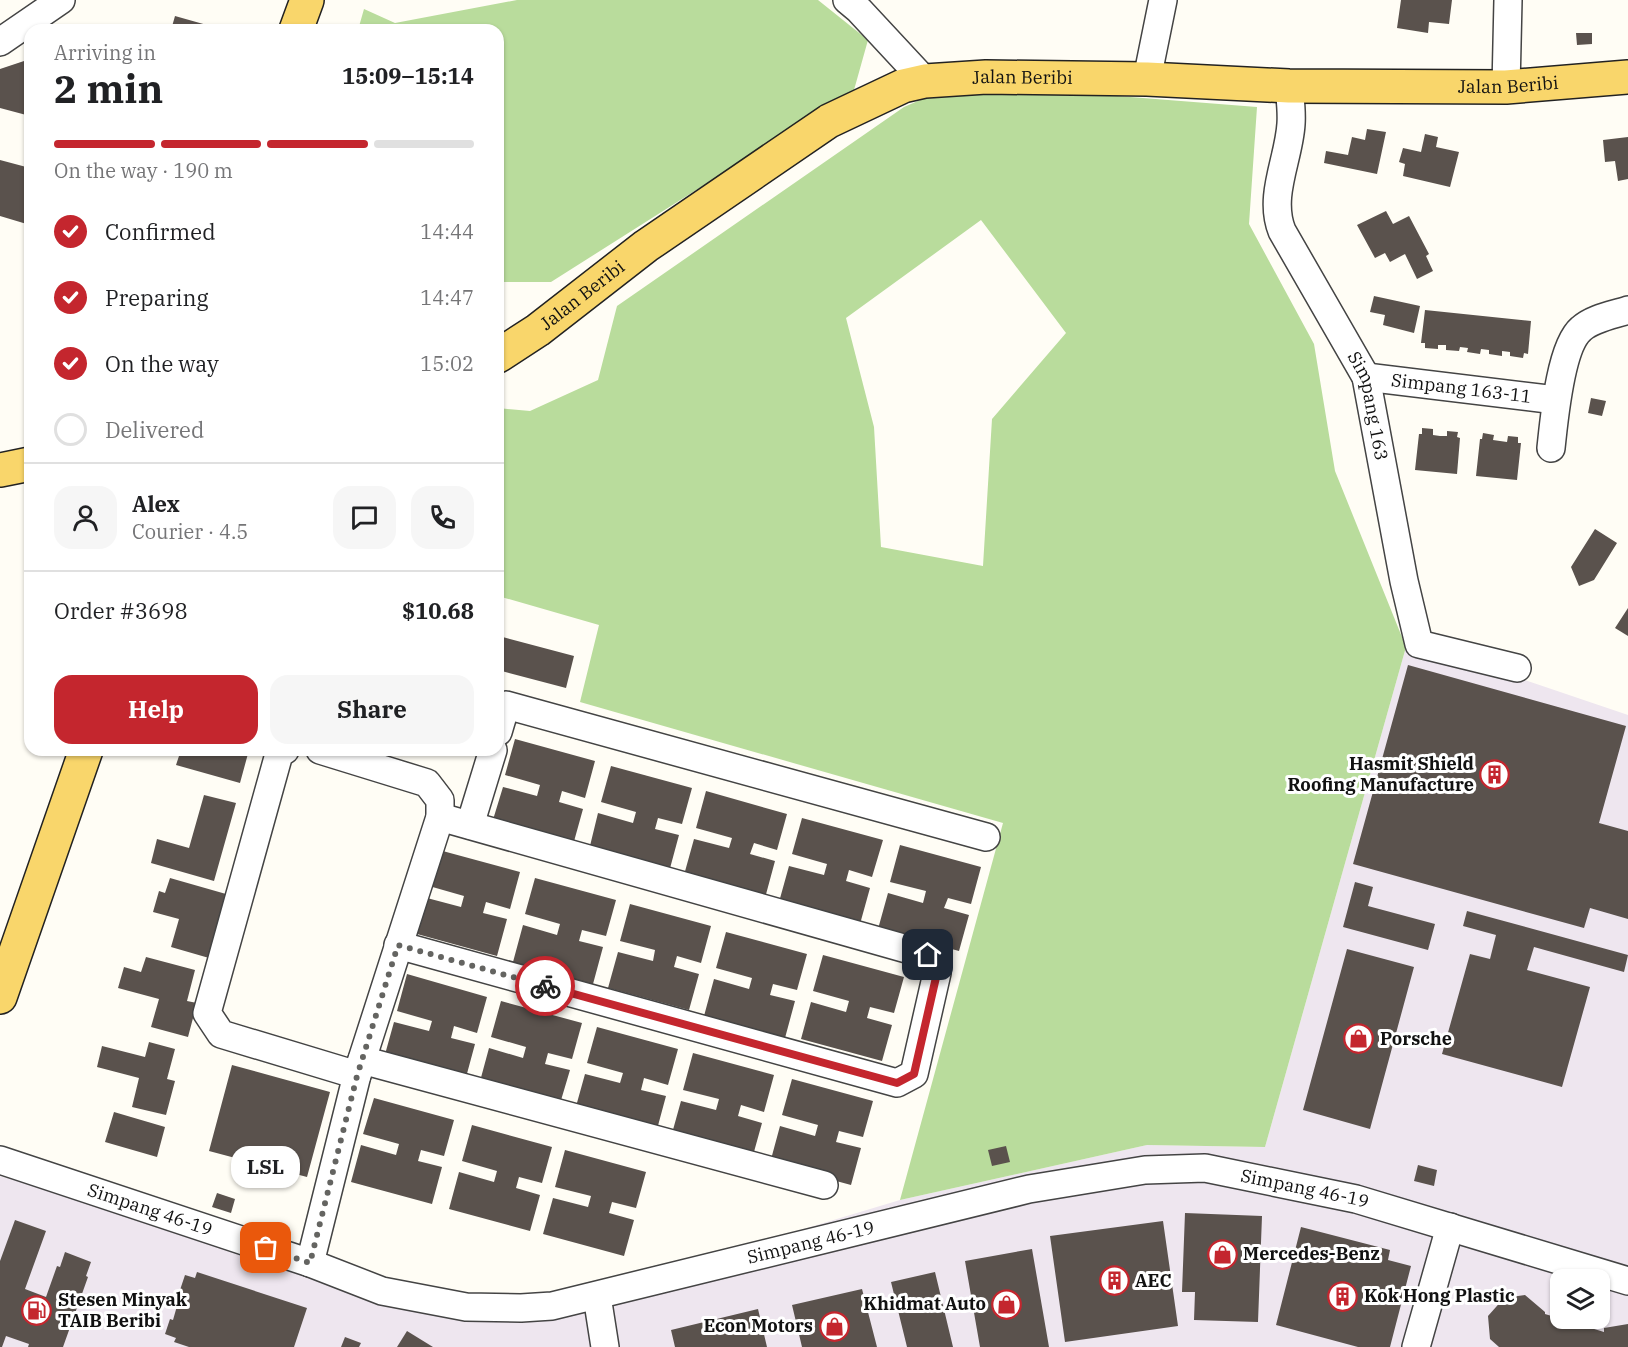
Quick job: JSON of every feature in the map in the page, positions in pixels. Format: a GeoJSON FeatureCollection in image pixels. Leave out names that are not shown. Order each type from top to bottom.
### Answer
{"type":"FeatureCollection","features":[{"type":"Feature","properties":{"kind":"main road"},"geometry":{"type":"LineString","coordinates":[[298,24],[307,0]]}},
{"type":"Feature","properties":{"kind":"main road"},"geometry":{"type":"LineString","coordinates":[[315,24],[322,0]]}},
{"type":"Feature","properties":{"kind":"main road","name":"Jalan Beribi"},"geometry":{"type":"LineString","coordinates":[[504,352],[538,330],[646,246],[830,121],[903,86],[925,81],[986,77],[1147,79],[1289,86],[1506,87],[1628,77]]}},
{"type":"Feature","properties":{"kind":"main road"},"geometry":{"type":"LineString","coordinates":[[0,934],[63,756]]}},
{"type":"Feature","properties":{"kind":"main road"},"geometry":{"type":"LineString","coordinates":[[0,997],[84,756]]}},
{"type":"Feature","properties":{"kind":"street"},"geometry":{"type":"LineString","coordinates":[[26,24],[61,0]]}},
{"type":"Feature","properties":{"kind":"street"},"geometry":{"type":"LineString","coordinates":[[847,0],[925,81]]}},
{"type":"Feature","properties":{"kind":"street"},"geometry":{"type":"LineString","coordinates":[[1147,79],[1163,0]]}},
{"type":"Feature","properties":{"kind":"street"},"geometry":{"type":"LineString","coordinates":[[1506,87],[1508,0]]}},
{"type":"Feature","properties":{"kind":"street"},"geometry":{"type":"LineString","coordinates":[[0,42],[24,25]]}},
{"type":"Feature","properties":{"kind":"street","name":"Simpang 163"},"geometry":{"type":"LineString","coordinates":[[1289,86],[1291,125],[1281,179],[1278,221],[1366,377],[1404,581],[1419,644],[1517,668]]}},
{"type":"Feature","properties":{"kind":"street","name":"Simpang 163-11"},"geometry":{"type":"LineString","coordinates":[[1551,448],[1556,400],[1568,352],[1575,335],[1592,321],[1628,310]]}},
{"type":"Feature","properties":{"kind":"street","name":"Simpang 163-11"},"geometry":{"type":"LineString","coordinates":[[1366,377],[1556,400]]}},
{"type":"Feature","properties":{"kind":"street"},"geometry":{"type":"LineString","coordinates":[[504,712],[506,705],[986,837]]}},
{"type":"Feature","properties":{"kind":"street"},"geometry":{"type":"LineString","coordinates":[[278,756],[207,1013],[221,1034],[824,1185]]}},
{"type":"Feature","properties":{"kind":"street"},"geometry":{"type":"LineString","coordinates":[[310,1263],[360,1068],[440,817],[440,800],[426,783],[362,756]]}},
{"type":"Feature","properties":{"kind":"street"},"geometry":{"type":"LineString","coordinates":[[470,825],[491,756]]}},
{"type":"Feature","properties":{"kind":"street"},"geometry":{"type":"LineString","coordinates":[[398,945],[897,1083],[914,1074],[937,973],[928,955],[440,817]]}},
{"type":"Feature","properties":{"kind":"street","name":"Simpang 46-19"},"geometry":{"type":"LineString","coordinates":[[0,1160],[310,1263],[382,1292],[466,1307],[552,1306],[1029,1189],[1145,1170],[1205,1168],[1356,1199],[1628,1281]]}},
{"type":"Feature","properties":{"kind":"street"},"geometry":{"type":"LineString","coordinates":[[1416,1347],[1450,1227]]}},
{"type":"Feature","properties":{"kind":"street"},"geometry":{"type":"LineString","coordinates":[[597,1296],[605,1347]]}},
{"type":"Feature","properties":{"kind":"shaded area"},"geometry":{"type":"Polygon","coordinates":[[[1419,644],[1628,715],[1628,1347],[0,1347],[0,1176],[364,1274],[452,1293],[555,1295],[641,1278],[900,1200],[1147,1145],[1265,1147],[1406,647],[1415,650],[1419,644]]]}},
{"type":"Feature","properties":{"kind":"green space"},"geometry":{"type":"Polygon","coordinates":[[[517,0],[818,0],[868,40],[854,90],[551,282],[504,282],[504,24],[360,24],[364,9],[395,23],[517,0]]]}},
{"type":"Feature","properties":{"kind":"green space"},"geometry":{"type":"Polygon","coordinates":[[[1004,87],[1257,107],[1249,224],[1314,344],[1335,471],[1406,647],[1265,1147],[1147,1145],[900,1200],[1003,823],[580,702],[599,625],[504,598],[504,409],[530,411],[598,380],[617,306],[904,107],[941,91],[1004,87]],[[981,220],[846,318],[874,427],[881,547],[983,566],[992,419],[1066,333],[981,220]]]}},
{"type":"Feature","properties":{"kind":"building"},"geometry":{"type":"Polygon","coordinates":[[[1401,0],[1452,0],[1449,24],[1429,22],[1428,33],[1397,28],[1401,0]]]}},
{"type":"Feature","properties":{"kind":"building"},"geometry":{"type":"Polygon","coordinates":[[[175,16],[203,24],[173,24],[175,16]]]}},
{"type":"Feature","properties":{"kind":"building"},"geometry":{"type":"Polygon","coordinates":[[[1576,33],[1592,33],[1592,44],[1577,45],[1576,33]]]}},
{"type":"Feature","properties":{"kind":"building"},"geometry":{"type":"Polygon","coordinates":[[[24,61],[24,114],[0,108],[0,69],[24,61]]]}},
{"type":"Feature","properties":{"kind":"building"},"geometry":{"type":"Polygon","coordinates":[[[1367,129],[1386,132],[1377,174],[1324,163],[1326,151],[1348,155],[1352,137],[1365,140],[1367,129]]]}},
{"type":"Feature","properties":{"kind":"building"},"geometry":{"type":"Polygon","coordinates":[[[1425,134],[1438,137],[1436,147],[1459,152],[1450,187],[1403,176],[1405,164],[1399,162],[1403,148],[1421,152],[1425,134]]]}},
{"type":"Feature","properties":{"kind":"building"},"geometry":{"type":"Polygon","coordinates":[[[1628,137],[1628,179],[1618,181],[1615,161],[1605,162],[1603,140],[1628,137]]]}},
{"type":"Feature","properties":{"kind":"building"},"geometry":{"type":"Polygon","coordinates":[[[0,160],[24,166],[24,223],[0,216],[0,160]]]}},
{"type":"Feature","properties":{"kind":"building"},"geometry":{"type":"Polygon","coordinates":[[[1386,211],[1393,224],[1409,216],[1429,254],[1426,256],[1433,271],[1417,279],[1405,254],[1390,262],[1385,253],[1375,258],[1357,225],[1386,211]]]}},
{"type":"Feature","properties":{"kind":"building"},"geometry":{"type":"Polygon","coordinates":[[[1374,296],[1420,306],[1414,333],[1383,325],[1385,315],[1370,312],[1374,296]]]}},
{"type":"Feature","properties":{"kind":"building"},"geometry":{"type":"Polygon","coordinates":[[[1425,310],[1531,321],[1528,354],[1524,353],[1523,358],[1510,356],[1510,352],[1502,351],[1502,356],[1489,354],[1489,350],[1481,349],[1480,354],[1467,352],[1468,348],[1460,347],[1459,351],[1446,350],[1446,345],[1438,345],[1438,349],[1425,348],[1425,343],[1421,343],[1425,310]]]}},
{"type":"Feature","properties":{"kind":"building"},"geometry":{"type":"Polygon","coordinates":[[[1591,398],[1606,401],[1602,416],[1588,413],[1591,398]]]}},
{"type":"Feature","properties":{"kind":"building"},"geometry":{"type":"Polygon","coordinates":[[[1422,428],[1433,429],[1433,435],[1440,436],[1447,436],[1447,431],[1458,432],[1457,437],[1460,438],[1457,474],[1415,470],[1419,434],[1422,434],[1422,428]]]}},
{"type":"Feature","properties":{"kind":"building"},"geometry":{"type":"Polygon","coordinates":[[[1483,433],[1494,435],[1493,440],[1507,442],[1508,436],[1518,437],[1518,443],[1521,443],[1517,480],[1476,476],[1480,439],[1483,433]]]}},
{"type":"Feature","properties":{"kind":"building"},"geometry":{"type":"Polygon","coordinates":[[[1595,529],[1617,543],[1594,580],[1579,586],[1571,567],[1595,529]]]}},
{"type":"Feature","properties":{"kind":"building"},"geometry":{"type":"Polygon","coordinates":[[[1628,608],[1628,636],[1615,628],[1628,608]]]}},
{"type":"Feature","properties":{"kind":"building"},"geometry":{"type":"Polygon","coordinates":[[[504,637],[574,656],[566,688],[504,672],[504,637]]]}},
{"type":"Feature","properties":{"kind":"building","name":"Hasmit Shield Roofing Manufacture"},"geometry":{"type":"Polygon","coordinates":[[[1408,665],[1626,726],[1599,823],[1628,831],[1628,919],[1590,908],[1584,928],[1353,864],[1408,665]]]}},
{"type":"Feature","properties":{"kind":"building"},"geometry":{"type":"Polygon","coordinates":[[[515,739],[595,761],[585,798],[562,791],[559,802],[583,809],[573,845],[492,823],[503,787],[537,796],[540,785],[505,775],[515,739]]]}},
{"type":"Feature","properties":{"kind":"building"},"geometry":{"type":"Polygon","coordinates":[[[179,756],[247,756],[240,783],[176,765],[179,756]]]}},
{"type":"Feature","properties":{"kind":"building"},"geometry":{"type":"Polygon","coordinates":[[[611,766],[692,788],[682,824],[658,818],[655,829],[679,835],[669,872],[589,850],[598,813],[633,823],[636,812],[601,802],[611,766]]]}},
{"type":"Feature","properties":{"kind":"building"},"geometry":{"type":"Polygon","coordinates":[[[706,791],[787,814],[777,850],[754,843],[750,854],[775,861],[765,898],[684,875],[694,839],[729,848],[732,838],[696,828],[706,791]]]}},
{"type":"Feature","properties":{"kind":"building"},"geometry":{"type":"Polygon","coordinates":[[[204,795],[236,803],[214,881],[151,863],[157,839],[189,848],[204,795]]]}},
{"type":"Feature","properties":{"kind":"building"},"geometry":{"type":"Polygon","coordinates":[[[802,818],[883,840],[872,877],[849,870],[846,881],[870,888],[860,924],[779,902],[789,866],[824,875],[827,864],[792,854],[802,818]]]}},
{"type":"Feature","properties":{"kind":"building"},"geometry":{"type":"Polygon","coordinates":[[[900,845],[981,867],[971,904],[948,898],[944,908],[969,915],[959,951],[878,929],[888,893],[923,903],[926,891],[890,882],[900,845]]]}},
{"type":"Feature","properties":{"kind":"building"},"geometry":{"type":"Polygon","coordinates":[[[439,850],[520,872],[510,909],[486,902],[483,913],[507,919],[497,956],[417,934],[427,898],[461,907],[464,896],[429,886],[439,850]]]}},
{"type":"Feature","properties":{"kind":"building"},"geometry":{"type":"Polygon","coordinates":[[[170,878],[226,894],[209,958],[171,947],[179,919],[153,912],[159,891],[165,893],[170,878]]]}},
{"type":"Feature","properties":{"kind":"building"},"geometry":{"type":"Polygon","coordinates":[[[535,878],[616,900],[606,936],[582,930],[579,941],[603,947],[593,984],[513,962],[523,925],[557,935],[560,924],[525,914],[535,878]]]}},
{"type":"Feature","properties":{"kind":"building"},"geometry":{"type":"Polygon","coordinates":[[[1355,882],[1373,887],[1368,906],[1435,924],[1428,950],[1343,927],[1355,882]]]}},
{"type":"Feature","properties":{"kind":"building"},"geometry":{"type":"Polygon","coordinates":[[[630,904],[711,926],[701,963],[677,956],[674,967],[699,974],[689,1010],[608,988],[618,952],[653,961],[655,950],[620,941],[630,904]]]}},
{"type":"Feature","properties":{"kind":"building"},"geometry":{"type":"Polygon","coordinates":[[[1467,911],[1628,955],[1624,972],[1534,947],[1527,970],[1590,987],[1562,1087],[1442,1054],[1470,954],[1490,959],[1496,935],[1463,926],[1467,911]]]}},
{"type":"Feature","properties":{"kind":"building"},"geometry":{"type":"Polygon","coordinates":[[[726,932],[807,954],[797,990],[773,984],[770,995],[795,1001],[785,1038],[704,1016],[714,979],[749,989],[752,978],[716,968],[726,932]]]}},
{"type":"Feature","properties":{"kind":"building","name":"Porsche"},"geometry":{"type":"Polygon","coordinates":[[[1347,949],[1414,967],[1370,1129],[1303,1110],[1347,949]]]}},
{"type":"Feature","properties":{"kind":"building"},"geometry":{"type":"Polygon","coordinates":[[[823,955],[904,977],[894,1013],[870,1007],[867,1018],[892,1025],[882,1061],[801,1039],[811,1002],[846,1012],[849,1001],[813,991],[823,955]]]}},
{"type":"Feature","properties":{"kind":"building"},"geometry":{"type":"Polygon","coordinates":[[[146,957],[195,970],[187,1001],[197,1003],[188,1037],[151,1027],[159,999],[118,988],[124,967],[141,972],[146,957]]]}},
{"type":"Feature","properties":{"kind":"building"},"geometry":{"type":"Polygon","coordinates":[[[407,974],[487,997],[477,1033],[454,1026],[451,1038],[475,1044],[465,1081],[384,1058],[394,1022],[429,1031],[432,1021],[397,1011],[407,974]]]}},
{"type":"Feature","properties":{"kind":"building"},"geometry":{"type":"Polygon","coordinates":[[[501,1001],[582,1023],[572,1059],[548,1053],[545,1064],[570,1070],[559,1107],[479,1085],[489,1048],[523,1058],[526,1047],[491,1037],[501,1001]]]}},
{"type":"Feature","properties":{"kind":"building"},"geometry":{"type":"Polygon","coordinates":[[[597,1027],[678,1049],[668,1085],[644,1078],[641,1090],[666,1096],[656,1133],[575,1110],[585,1074],[620,1083],[623,1073],[587,1063],[597,1027]]]}},
{"type":"Feature","properties":{"kind":"building"},"geometry":{"type":"Polygon","coordinates":[[[149,1042],[175,1049],[167,1079],[175,1081],[166,1115],[132,1107],[139,1078],[97,1067],[102,1046],[145,1057],[149,1042]]]}},
{"type":"Feature","properties":{"kind":"building"},"geometry":{"type":"Polygon","coordinates":[[[693,1053],[774,1075],[764,1112],[741,1105],[738,1116],[762,1123],[752,1159],[671,1137],[681,1101],[716,1110],[719,1099],[683,1090],[693,1053]]]}},
{"type":"Feature","properties":{"kind":"building"},"geometry":{"type":"Polygon","coordinates":[[[232,1065],[330,1092],[307,1177],[209,1151],[232,1065]]]}},
{"type":"Feature","properties":{"kind":"building"},"geometry":{"type":"Polygon","coordinates":[[[792,1079],[873,1101],[863,1137],[839,1131],[836,1142],[861,1148],[851,1185],[770,1163],[780,1126],[815,1136],[818,1125],[782,1115],[792,1079]]]}},
{"type":"Feature","properties":{"kind":"building"},"geometry":{"type":"Polygon","coordinates":[[[374,1098],[454,1120],[444,1156],[421,1150],[418,1161],[442,1167],[432,1204],[351,1182],[361,1145],[396,1155],[399,1144],[363,1134],[374,1098]]]}},
{"type":"Feature","properties":{"kind":"building"},"geometry":{"type":"Polygon","coordinates":[[[114,1112],[165,1127],[157,1157],[105,1142],[114,1112]]]}},
{"type":"Feature","properties":{"kind":"building"},"geometry":{"type":"Polygon","coordinates":[[[472,1125],[552,1147],[542,1183],[519,1177],[516,1188],[540,1195],[530,1231],[449,1209],[459,1172],[494,1182],[497,1171],[462,1161],[472,1125]]]}},
{"type":"Feature","properties":{"kind":"building"},"geometry":{"type":"Polygon","coordinates":[[[1006,1146],[1010,1162],[992,1166],[988,1150],[1006,1146]]]}},
{"type":"Feature","properties":{"kind":"building"},"geometry":{"type":"Polygon","coordinates":[[[565,1150],[646,1172],[636,1208],[612,1202],[609,1213],[634,1220],[624,1256],[543,1234],[553,1198],[588,1207],[591,1196],[555,1187],[565,1150]]]}},
{"type":"Feature","properties":{"kind":"building"},"geometry":{"type":"Polygon","coordinates":[[[1418,1165],[1437,1170],[1434,1186],[1414,1181],[1418,1165]]]}},
{"type":"Feature","properties":{"kind":"building"},"geometry":{"type":"Polygon","coordinates":[[[217,1193],[235,1199],[231,1213],[212,1207],[217,1193]]]}},
{"type":"Feature","properties":{"kind":"building","name":"Mercedes-Benz"},"geometry":{"type":"Polygon","coordinates":[[[1185,1213],[1262,1216],[1258,1322],[1194,1320],[1195,1292],[1182,1292],[1185,1213]]]}},
{"type":"Feature","properties":{"kind":"building"},"geometry":{"type":"Polygon","coordinates":[[[15,1220],[46,1231],[25,1289],[46,1297],[57,1266],[60,1267],[65,1252],[91,1262],[86,1276],[88,1277],[63,1347],[28,1347],[29,1344],[6,1336],[0,1347],[0,1261],[15,1220]]]}},
{"type":"Feature","properties":{"kind":"building","name":"AEC"},"geometry":{"type":"Polygon","coordinates":[[[1163,1221],[1178,1326],[1065,1342],[1050,1236],[1163,1221]]]}},
{"type":"Feature","properties":{"kind":"building","name":"Kok Hong Plastic"},"geometry":{"type":"Polygon","coordinates":[[[1301,1227],[1390,1250],[1388,1260],[1411,1266],[1390,1347],[1358,1347],[1276,1325],[1301,1227]]]}},
{"type":"Feature","properties":{"kind":"building","name":"Khidmat Auto"},"geometry":{"type":"Polygon","coordinates":[[[1032,1249],[1049,1347],[980,1347],[965,1261],[1032,1249]]]}},
{"type":"Feature","properties":{"kind":"building"},"geometry":{"type":"Polygon","coordinates":[[[197,1272],[307,1308],[294,1347],[189,1347],[174,1342],[176,1338],[165,1334],[170,1319],[173,1320],[177,1306],[175,1305],[185,1275],[195,1278],[197,1272]]]}},
{"type":"Feature","properties":{"kind":"building"},"geometry":{"type":"Polygon","coordinates":[[[935,1272],[953,1347],[907,1347],[891,1282],[935,1272]]]}},
{"type":"Feature","properties":{"kind":"building","name":"Econ Motors"},"geometry":{"type":"Polygon","coordinates":[[[862,1289],[877,1347],[802,1347],[792,1305],[862,1289]]]}},
{"type":"Feature","properties":{"kind":"building"},"geometry":{"type":"Polygon","coordinates":[[[1525,1295],[1545,1314],[1550,1316],[1550,1329],[1594,1329],[1604,1332],[1604,1329],[1610,1329],[1610,1327],[1628,1324],[1628,1347],[1499,1347],[1490,1339],[1488,1316],[1504,1298],[1525,1295]]]}},
{"type":"Feature","properties":{"kind":"building","name":"Econ Motors"},"geometry":{"type":"Polygon","coordinates":[[[758,1309],[767,1347],[675,1347],[671,1330],[758,1309]]]}},
{"type":"Feature","properties":{"kind":"building"},"geometry":{"type":"Polygon","coordinates":[[[407,1331],[433,1347],[397,1347],[407,1331]]]}},
{"type":"Feature","properties":{"kind":"building"},"geometry":{"type":"Polygon","coordinates":[[[345,1337],[361,1343],[359,1347],[341,1347],[345,1337]]]}},
{"type":"Feature","properties":{"kind":"way so far"},"geometry":{"type":"LineString","coordinates":[[266,1248],[310,1263],[324,1215],[357,1076],[398,945],[545,986]]}},
{"type":"Feature","properties":{"kind":"place","name":"Hasmit Shield Roofing Manufacture"},"geometry":{"type":"Point","coordinates":[1495,774]}},
{"type":"Feature","properties":{"kind":"place","name":"Porsche"},"geometry":{"type":"Point","coordinates":[1359,1039]}},
{"type":"Feature","properties":{"kind":"place","name":"LSL"},"geometry":{"type":"Point","coordinates":[266,1248]}},
{"type":"Feature","properties":{"kind":"place","name":"Mercedes-Benz"},"geometry":{"type":"Point","coordinates":[1222,1254]}},
{"type":"Feature","properties":{"kind":"place","name":"AEC"},"geometry":{"type":"Point","coordinates":[1114,1281]}},
{"type":"Feature","properties":{"kind":"place","name":"Kok Hong Plastic"},"geometry":{"type":"Point","coordinates":[1343,1296]}},
{"type":"Feature","properties":{"kind":"place","name":"Khidmat Auto"},"geometry":{"type":"Point","coordinates":[1007,1304]}},
{"type":"Feature","properties":{"kind":"place","name":"Stesen Minyak TAIB Beribi"},"geometry":{"type":"Point","coordinates":[37,1310]}},
{"type":"Feature","properties":{"kind":"place","name":"Econ Motors"},"geometry":{"type":"Point","coordinates":[834,1326]}},
{"type":"Feature","properties":{"kind":"route"},"geometry":{"type":"LineString","coordinates":[[545,986],[897,1083],[914,1074],[937,973],[928,955]]}}]}
